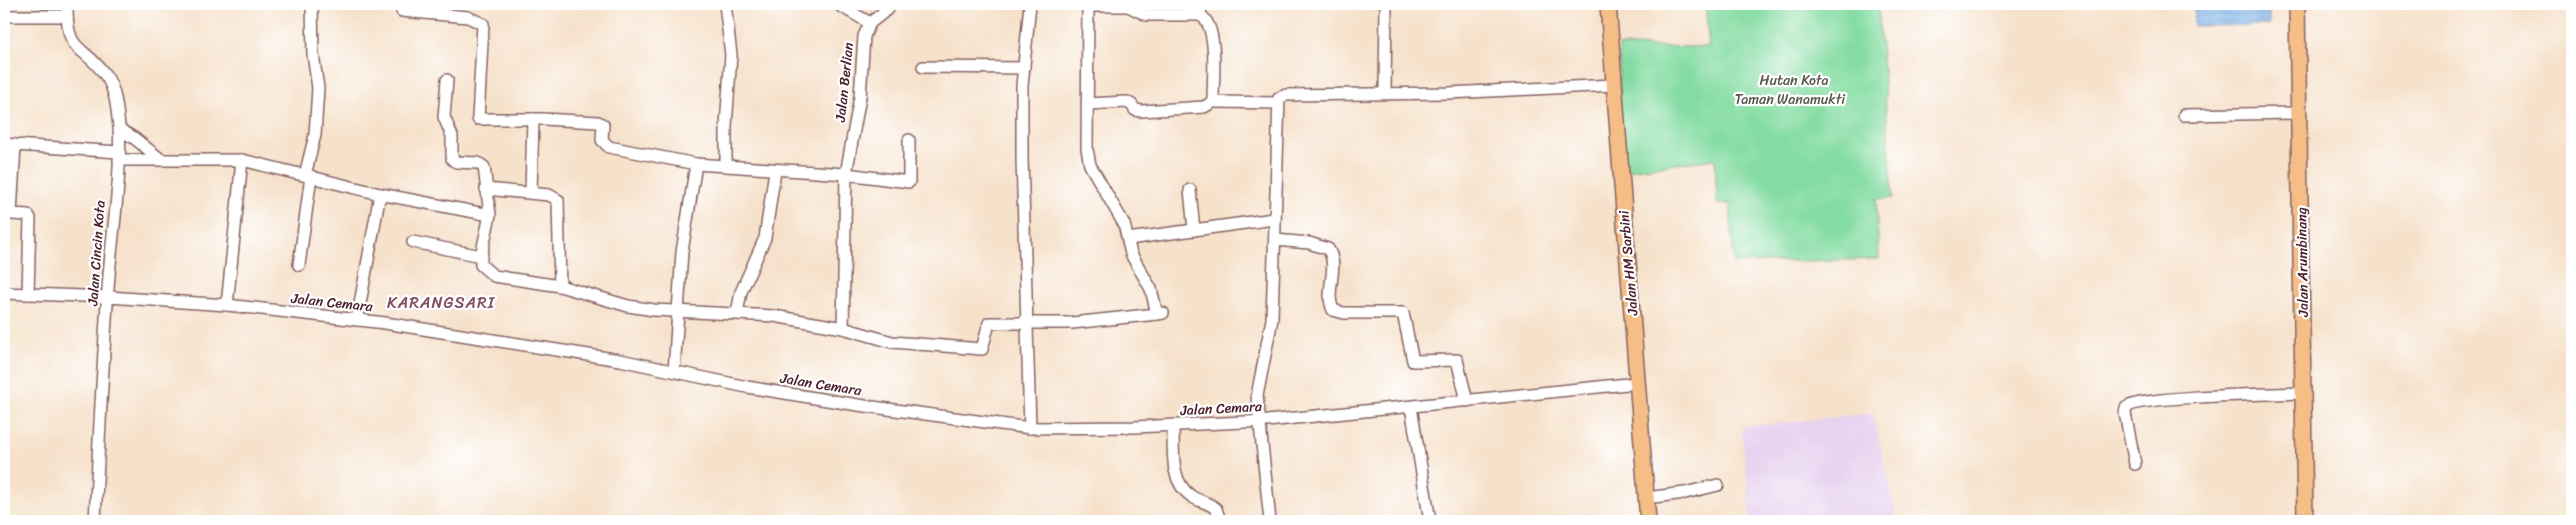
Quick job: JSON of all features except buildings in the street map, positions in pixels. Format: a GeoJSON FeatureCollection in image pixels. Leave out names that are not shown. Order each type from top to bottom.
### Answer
{"type":"FeatureCollection","features":[{"type":"Feature","properties":{"kind":"main road","name":"Jalan HM Sarbini"},"geometry":{"type":"LineString","coordinates":[[1608,4],[1648,521]]}},
{"type":"Feature","properties":{"kind":"main road","name":"Jalan Arumbinang"},"geometry":{"type":"LineString","coordinates":[[2297,4],[2305,393],[2305,521]]}},
{"type":"Feature","properties":{"kind":"street","name":"Jalan Cincin Kota"},"geometry":{"type":"LineString","coordinates":[[67,4],[68,32],[74,45],[105,75],[112,89],[119,129],[119,156],[108,297],[95,521]]}},
{"type":"Feature","properties":{"kind":"street"},"geometry":{"type":"LineString","coordinates":[[299,265],[308,176],[315,135],[318,88],[313,54],[312,4]]}},
{"type":"Feature","properties":{"kind":"street"},"geometry":{"type":"LineString","coordinates":[[400,4],[402,11],[468,17],[483,24],[478,119],[598,122],[603,125],[602,140],[609,147],[634,150],[696,164],[726,165],[775,171],[846,174],[908,182],[909,140]]}},
{"type":"Feature","properties":{"kind":"street"},"geometry":{"type":"LineString","coordinates":[[725,4],[731,55],[726,126],[726,165]]}},
{"type":"Feature","properties":{"kind":"street"},"geometry":{"type":"LineString","coordinates":[[837,4],[870,23],[889,8],[890,4]]}},
{"type":"Feature","properties":{"kind":"street"},"geometry":{"type":"LineString","coordinates":[[1030,4],[1024,68],[1022,158],[1030,428]]}},
{"type":"Feature","properties":{"kind":"street"},"geometry":{"type":"LineString","coordinates":[[1386,4],[1386,93]]}},
{"type":"Feature","properties":{"kind":"street"},"geometry":{"type":"LineString","coordinates":[[447,80],[444,117],[452,136],[452,159],[456,162],[482,164],[490,215],[481,264],[494,276],[560,286],[628,306],[774,316],[843,328],[892,342],[982,349],[989,323],[1072,322],[1161,313],[1152,289],[1137,267],[1120,215],[1090,165],[1087,149],[1088,5],[1128,6],[1147,15],[1200,9],[1211,30],[1215,101]]}},
{"type":"Feature","properties":{"kind":"street"},"geometry":{"type":"LineString","coordinates":[[4,16],[67,16]]}},
{"type":"Feature","properties":{"kind":"street","name":"Jalan Berlian"},"geometry":{"type":"LineString","coordinates":[[843,328],[846,174],[860,97],[864,36],[870,23]]}},
{"type":"Feature","properties":{"kind":"street"},"geometry":{"type":"LineString","coordinates":[[923,67],[1024,68]]}},
{"type":"Feature","properties":{"kind":"street"},"geometry":{"type":"LineString","coordinates":[[1270,521],[1257,396],[1272,320],[1278,103],[1281,96],[1614,85]]}},
{"type":"Feature","properties":{"kind":"street"},"geometry":{"type":"LineString","coordinates":[[1215,101],[1219,104],[1278,103]]}},
{"type":"Feature","properties":{"kind":"street"},"geometry":{"type":"LineString","coordinates":[[1087,104],[1127,102],[1137,111],[1141,111],[1204,107],[1215,101]]}},
{"type":"Feature","properties":{"kind":"street"},"geometry":{"type":"LineString","coordinates":[[2184,115],[2300,113]]}},
{"type":"Feature","properties":{"kind":"street"},"geometry":{"type":"LineString","coordinates":[[531,193],[533,119]]}},
{"type":"Feature","properties":{"kind":"street"},"geometry":{"type":"LineString","coordinates":[[119,129],[134,138],[159,158]]}},
{"type":"Feature","properties":{"kind":"street"},"geometry":{"type":"LineString","coordinates":[[28,294],[30,216],[8,213],[9,144],[119,156],[242,160],[380,194],[490,215]]}},
{"type":"Feature","properties":{"kind":"street"},"geometry":{"type":"LineString","coordinates":[[226,305],[242,160]]}},
{"type":"Feature","properties":{"kind":"street"},"geometry":{"type":"LineString","coordinates":[[674,371],[682,252],[696,164]]}},
{"type":"Feature","properties":{"kind":"street"},"geometry":{"type":"LineString","coordinates":[[737,313],[741,292],[764,238],[775,171]]}},
{"type":"Feature","properties":{"kind":"street"},"geometry":{"type":"LineString","coordinates":[[486,189],[553,196],[560,202],[560,286]]}},
{"type":"Feature","properties":{"kind":"street"},"geometry":{"type":"LineString","coordinates":[[1190,190],[1194,230]]}},
{"type":"Feature","properties":{"kind":"street"},"geometry":{"type":"LineString","coordinates":[[357,320],[380,194]]}},
{"type":"Feature","properties":{"kind":"street"},"geometry":{"type":"LineString","coordinates":[[1128,239],[1274,219]]}},
{"type":"Feature","properties":{"kind":"street"},"geometry":{"type":"LineString","coordinates":[[1275,240],[1309,243],[1328,249],[1332,260],[1330,304],[1333,310],[1344,313],[1403,313],[1413,362],[1457,360],[1466,402]]}},
{"type":"Feature","properties":{"kind":"street"},"geometry":{"type":"LineString","coordinates":[[413,242],[481,256]]}},
{"type":"Feature","properties":{"kind":"street","name":"Jalan Cemara"},"geometry":{"type":"LineString","coordinates":[[4,293],[108,297],[226,305],[384,322],[620,360],[858,405],[1030,428],[1173,426],[1259,421],[1411,408],[1535,392],[1637,383]]}},
{"type":"Feature","properties":{"kind":"street"},"geometry":{"type":"LineString","coordinates":[[2135,464],[2125,413],[2126,408],[2131,404],[2162,400],[2305,393]]}},
{"type":"Feature","properties":{"kind":"street"},"geometry":{"type":"LineString","coordinates":[[1411,408],[1430,521]]}},
{"type":"Feature","properties":{"kind":"street"},"geometry":{"type":"LineString","coordinates":[[1173,426],[1175,470],[1179,484],[1193,497],[1216,508],[1220,521]]}},
{"type":"Feature","properties":{"kind":"street"},"geometry":{"type":"LineString","coordinates":[[1646,498],[1685,493],[1718,485]]}},
{"type":"Feature","properties":{"kind":"shaded area"},"geometry":{"type":"Polygon","coordinates":[[[1873,413],[1896,515],[1876,521],[1751,521],[1741,427],[1873,413]]]}},
{"type":"Feature","properties":{"kind":"green space","name":"Taman Wanamukti"},"geometry":{"type":"Polygon","coordinates":[[[1705,4],[1878,4],[1893,198],[1876,199],[1879,259],[1734,263],[1730,204],[1717,204],[1715,159],[1620,171],[1619,46],[1709,47],[1705,4]]]}},
{"type":"Feature","properties":{"kind":"water"},"geometry":{"type":"Polygon","coordinates":[[[2194,4],[2269,4],[2269,25],[2194,26],[2194,4]]]}},
{"type":"Feature","properties":{"kind":"district","name":"KARANGSARI"},"geometry":{"type":"Point","coordinates":[441,302]}},
{"type":"Feature","properties":{"kind":"park label","name":"Hutan Kota"},"geometry":{"type":"Point","coordinates":[1794,80]}}]}
